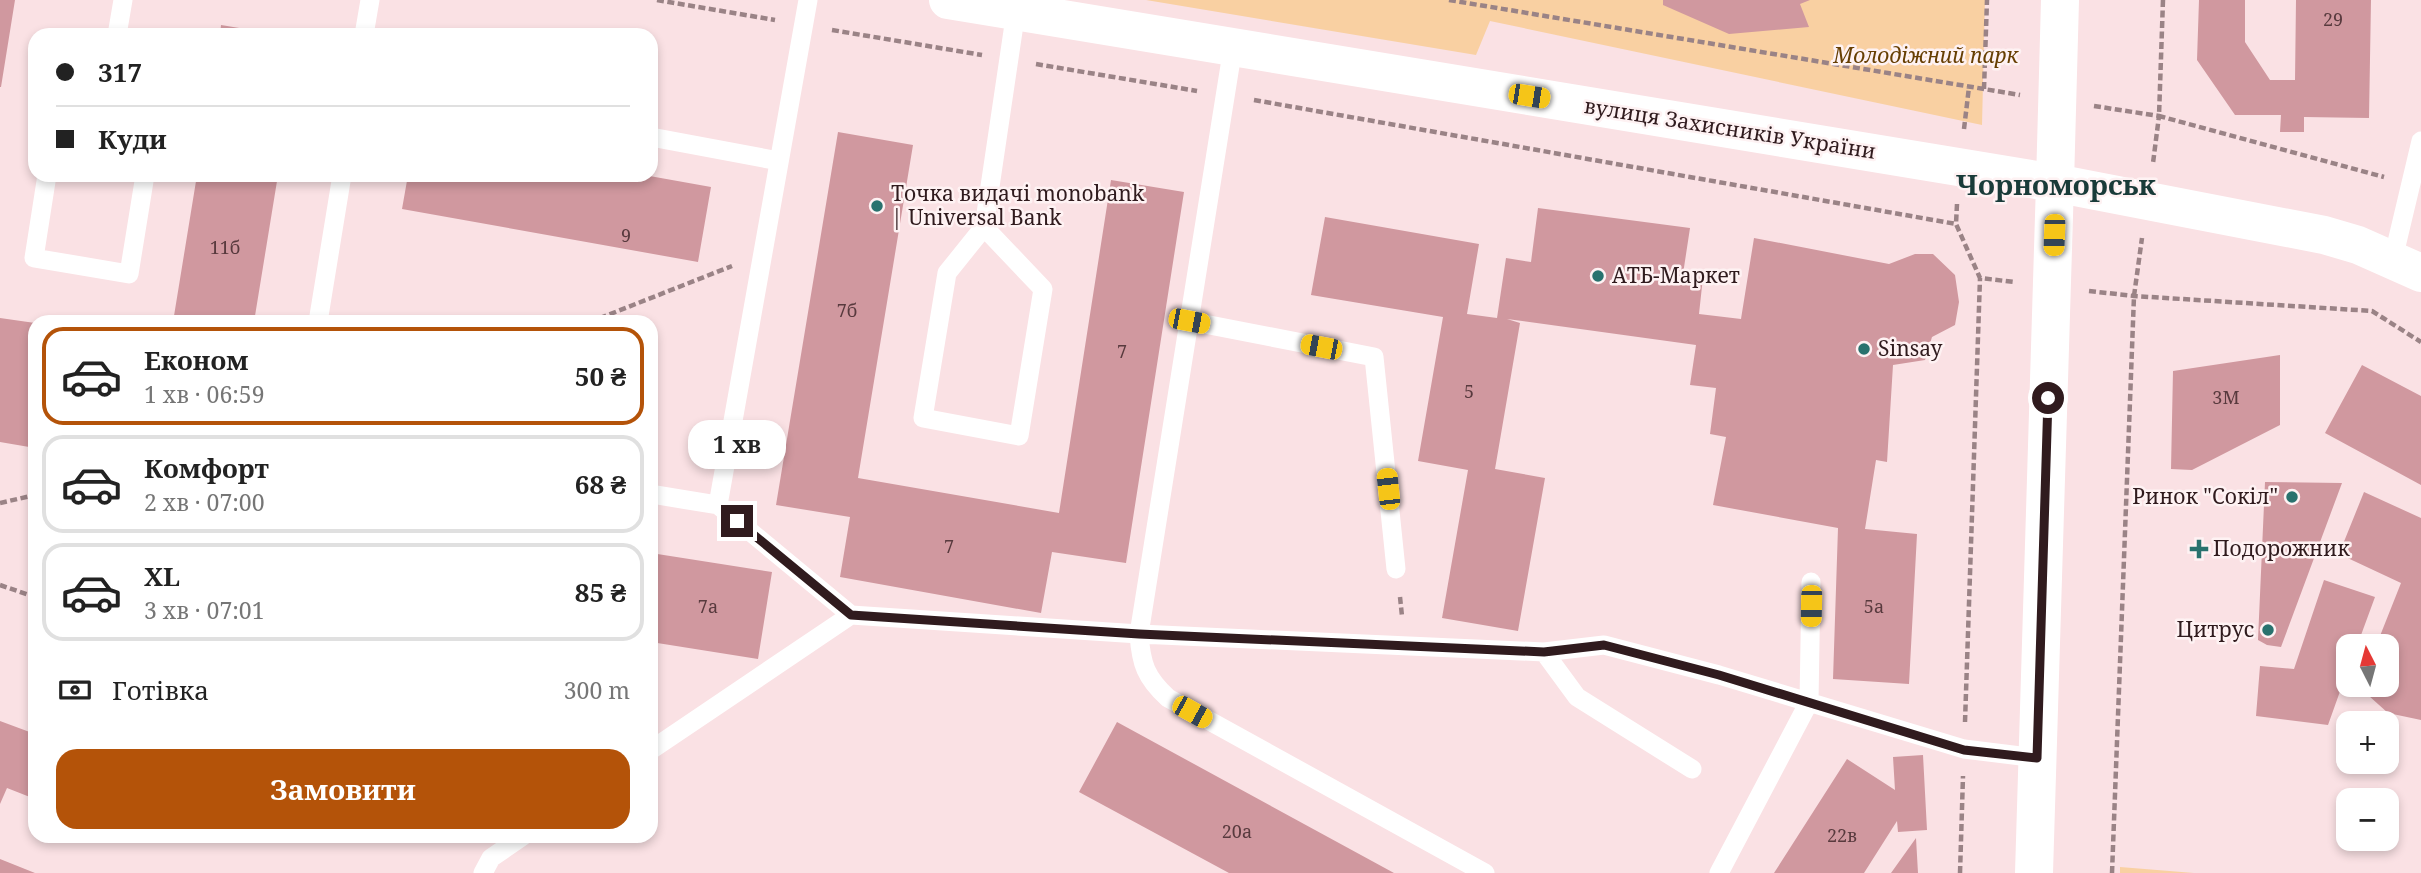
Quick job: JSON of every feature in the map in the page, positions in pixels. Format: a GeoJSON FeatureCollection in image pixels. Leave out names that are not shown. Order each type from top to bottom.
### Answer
{"type":"FeatureCollection","features":[{"type":"Feature","properties":{"kind":"main road","name":"вулиця Захисників України"},"geometry":{"type":"LineString","coordinates":[[948,0],[2055,183],[2323,235],[2358,245],[2407,266]]}},
{"type":"Feature","properties":{"kind":"main road"},"geometry":{"type":"LineString","coordinates":[[2034,873],[2060,0]]}},
{"type":"Feature","properties":{"kind":"lane"},"geometry":{"type":"LineString","coordinates":[[118,28],[123,0]]}},
{"type":"Feature","properties":{"kind":"lane"},"geometry":{"type":"LineString","coordinates":[[365,28],[370,0]]}},
{"type":"Feature","properties":{"kind":"lane"},"geometry":{"type":"LineString","coordinates":[[718,505],[808,0]]}},
{"type":"Feature","properties":{"kind":"lane"},"geometry":{"type":"LineString","coordinates":[[984,227],[1044,289],[1019,436],[923,418],[947,273],[984,227],[1016,11]]}},
{"type":"Feature","properties":{"kind":"lane"},"geometry":{"type":"LineString","coordinates":[[1233,47],[1139,634],[1141,659],[1152,683],[1168,698],[1485,873]]}},
{"type":"Feature","properties":{"kind":"lane"},"geometry":{"type":"LineString","coordinates":[[658,138],[779,161]]}},
{"type":"Feature","properties":{"kind":"lane"},"geometry":{"type":"LineString","coordinates":[[2407,266],[2411,184],[2421,141]]}},
{"type":"Feature","properties":{"kind":"lane"},"geometry":{"type":"LineString","coordinates":[[46,182],[34,258],[129,274],[144,182]]}},
{"type":"Feature","properties":{"kind":"lane"},"geometry":{"type":"LineString","coordinates":[[319,315],[341,182]]}},
{"type":"Feature","properties":{"kind":"lane"},"geometry":{"type":"LineString","coordinates":[[1189,321],[1374,357],[1396,569]]}},
{"type":"Feature","properties":{"kind":"lane"},"geometry":{"type":"LineString","coordinates":[[658,495],[718,505],[851,615],[1139,634],[1544,652],[1604,645],[1719,675],[1964,750],[2037,758]]}},
{"type":"Feature","properties":{"kind":"lane"},"geometry":{"type":"LineString","coordinates":[[1719,873],[1809,702],[1811,582]]}},
{"type":"Feature","properties":{"kind":"lane"},"geometry":{"type":"LineString","coordinates":[[658,745],[851,615]]}},
{"type":"Feature","properties":{"kind":"lane"},"geometry":{"type":"LineString","coordinates":[[1544,652],[1577,696],[1692,769]]}},
{"type":"Feature","properties":{"kind":"lane"},"geometry":{"type":"LineString","coordinates":[[482,873],[491,859],[513,843]]}},
{"type":"Feature","properties":{"kind":"path"},"geometry":{"type":"LineString","coordinates":[[657,0],[1226,95],[1956,224]]}},
{"type":"Feature","properties":{"kind":"path"},"geometry":{"type":"LineString","coordinates":[[1449,0],[1984,89],[1987,0]]}},
{"type":"Feature","properties":{"kind":"path"},"geometry":{"type":"LineString","coordinates":[[2163,0],[2159,116],[2411,184]]}},
{"type":"Feature","properties":{"kind":"path"},"geometry":{"type":"LineString","coordinates":[[1960,873],[1980,278],[1956,224],[1969,86]]}},
{"type":"Feature","properties":{"kind":"path"},"geometry":{"type":"LineString","coordinates":[[608,315],[763,253]]}},
{"type":"Feature","properties":{"kind":"path"},"geometry":{"type":"LineString","coordinates":[[1980,278],[2134,296],[2372,311],[2421,342]]}},
{"type":"Feature","properties":{"kind":"path"},"geometry":{"type":"LineString","coordinates":[[2112,872],[2134,296]]}},
{"type":"Feature","properties":{"kind":"path"},"geometry":{"type":"LineString","coordinates":[[0,503],[28,497]]}},
{"type":"Feature","properties":{"kind":"path"},"geometry":{"type":"LineString","coordinates":[[1396,569],[1406,646]]}},
{"type":"Feature","properties":{"kind":"path"},"geometry":{"type":"LineString","coordinates":[[0,585],[28,595]]}},
{"type":"Feature","properties":{"kind":"green space","name":"Молодіжний парк"},"geometry":{"type":"Polygon","coordinates":[[[1146,0],[1985,0],[1982,125],[1490,21],[1476,55],[1146,0]]]}},
{"type":"Feature","properties":{"kind":"green space"},"geometry":{"type":"Polygon","coordinates":[[[2120,867],[2194,873],[2120,873],[2120,867]]]}},
{"type":"Feature","properties":{"kind":"building"},"geometry":{"type":"Polygon","coordinates":[[[0,0],[15,0],[1,87],[0,87],[0,0]]]}},
{"type":"Feature","properties":{"kind":"building"},"geometry":{"type":"Polygon","coordinates":[[[1663,0],[1810,0],[1800,4],[1809,27],[1729,34],[1663,5],[1663,0]]]}},
{"type":"Feature","properties":{"kind":"building"},"geometry":{"type":"Polygon","coordinates":[[[2199,0],[2245,0],[2245,42],[2270,80],[2295,80],[2296,0],[2371,0],[2369,118],[2304,117],[2304,132],[2280,132],[2281,115],[2235,115],[2197,60],[2199,0]]]}},
{"type":"Feature","properties":{"kind":"building"},"geometry":{"type":"Polygon","coordinates":[[[838,132],[913,145],[858,478],[1059,513],[1111,180],[1184,192],[1126,563],[1052,552],[1041,613],[840,577],[850,517],[776,505],[838,132]]]}},
{"type":"Feature","properties":{"kind":"building"},"geometry":{"type":"Polygon","coordinates":[[[658,178],[711,187],[698,262],[402,209],[407,182],[658,182],[658,178]]]}},
{"type":"Feature","properties":{"kind":"building"},"geometry":{"type":"Polygon","coordinates":[[[196,182],[277,182],[255,315],[174,315],[196,182]]]}},
{"type":"Feature","properties":{"kind":"building"},"geometry":{"type":"Polygon","coordinates":[[[1538,208],[1690,228],[1683,274],[1703,277],[1699,314],[1741,319],[1754,238],[1889,264],[1915,254],[1933,254],[1955,275],[1959,302],[1955,325],[1932,337],[1925,360],[1893,365],[1887,462],[1876,460],[1865,529],[1917,534],[1909,684],[1833,679],[1838,528],[1713,505],[1726,437],[1710,434],[1716,388],[1690,385],[1696,345],[1507,319],[1520,323],[1495,469],[1545,478],[1518,631],[1442,618],[1468,470],[1418,461],[1443,317],[1311,295],[1325,217],[1479,244],[1467,314],[1497,318],[1506,258],[1531,262],[1538,208]]]}},
{"type":"Feature","properties":{"kind":"building"},"geometry":{"type":"Polygon","coordinates":[[[0,318],[28,322],[28,447],[0,442],[0,318]]]}},
{"type":"Feature","properties":{"kind":"building"},"geometry":{"type":"Polygon","coordinates":[[[2280,355],[2280,425],[2192,470],[2171,469],[2173,371],[2280,355]]]}},
{"type":"Feature","properties":{"kind":"building"},"geometry":{"type":"Polygon","coordinates":[[[2362,365],[2421,396],[2421,485],[2325,433],[2362,365]]]}},
{"type":"Feature","properties":{"kind":"building"},"geometry":{"type":"Polygon","coordinates":[[[2265,482],[2342,483],[2281,647],[2267,645],[2258,640],[2265,482]]]}},
{"type":"Feature","properties":{"kind":"building"},"geometry":{"type":"Polygon","coordinates":[[[2364,492],[2421,518],[2421,720],[2399,715],[2399,711],[2386,711],[2370,697],[2399,697],[2399,634],[2381,634],[2401,583],[2339,554],[2364,492]]]}},
{"type":"Feature","properties":{"kind":"building"},"geometry":{"type":"Polygon","coordinates":[[[658,554],[772,572],[758,659],[658,643],[658,554]]]}},
{"type":"Feature","properties":{"kind":"building"},"geometry":{"type":"Polygon","coordinates":[[[2324,580],[2375,597],[2361,634],[2336,634],[2338,697],[2328,725],[2256,716],[2260,666],[2294,669],[2324,580]]]}},
{"type":"Feature","properties":{"kind":"building"},"geometry":{"type":"Polygon","coordinates":[[[0,721],[28,731],[28,796],[7,788],[0,804],[0,721]]]}},
{"type":"Feature","properties":{"kind":"building"},"geometry":{"type":"Polygon","coordinates":[[[1117,722],[1394,873],[1229,873],[1079,792],[1117,722]]]}},
{"type":"Feature","properties":{"kind":"building"},"geometry":{"type":"Polygon","coordinates":[[[1923,755],[1927,830],[1898,832],[1897,821],[1864,873],[1774,873],[1847,759],[1895,790],[1893,757],[1923,755]]]}},
{"type":"Feature","properties":{"kind":"building"},"geometry":{"type":"Polygon","coordinates":[[[1916,838],[1918,873],[1891,873],[1916,838]]]}},
{"type":"Feature","properties":{"kind":"building"},"geometry":{"type":"Polygon","coordinates":[[[0,859],[35,873],[0,873],[0,859]]]}},
{"type":"Feature","properties":{"kind":"place","name":"Точка видачі monobank | Universal Bank"},"geometry":{"type":"Point","coordinates":[877,206]}},
{"type":"Feature","properties":{"kind":"place","name":"АТБ-Маркет"},"geometry":{"type":"Point","coordinates":[1598,276]}},
{"type":"Feature","properties":{"kind":"place","name":"Sinsay"},"geometry":{"type":"Point","coordinates":[1864,349]}},
{"type":"Feature","properties":{"kind":"place","name":"Ринок \"Сокіл\""},"geometry":{"type":"Point","coordinates":[2292,497]}},
{"type":"Feature","properties":{"kind":"place","name":"Подорожник"},"geometry":{"type":"Point","coordinates":[2199,549]}},
{"type":"Feature","properties":{"kind":"place","name":"Цитрус"},"geometry":{"type":"Point","coordinates":[2268,630]}},
{"type":"Feature","properties":{"kind":"district","name":"Чорноморськ"},"geometry":{"type":"Point","coordinates":[2056,185]}},
{"type":"Feature","properties":{"kind":"route"},"geometry":{"type":"LineString","coordinates":[[737,521],[851,615],[1139,634],[1544,652],[1604,645],[1719,675],[1964,750],[2037,758],[2048,398]]}}]}
